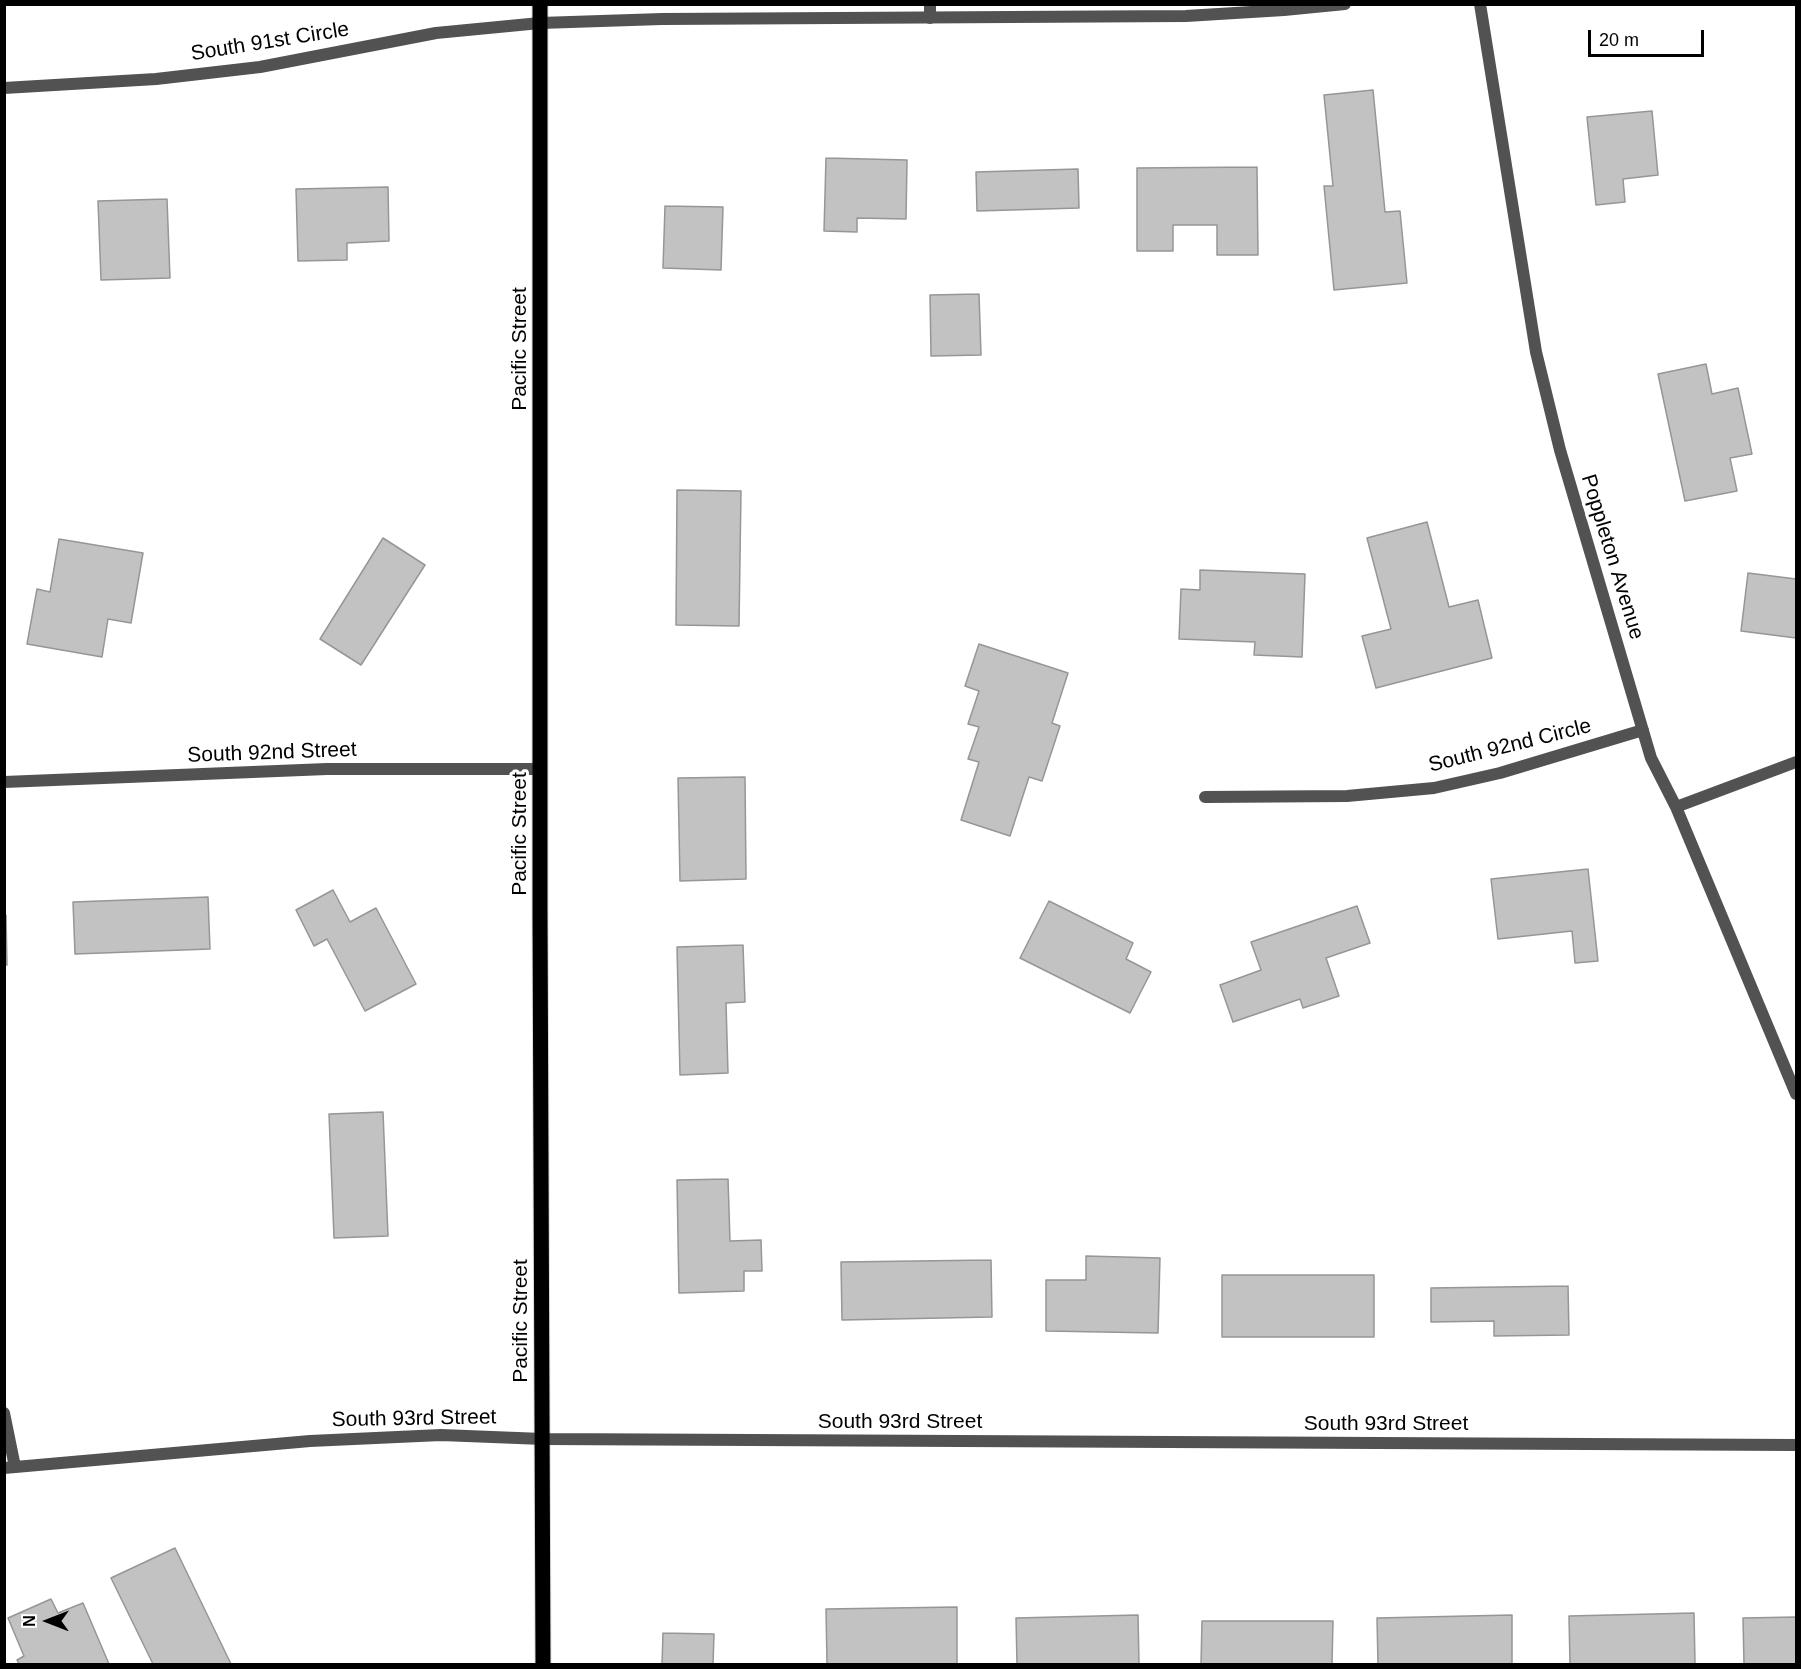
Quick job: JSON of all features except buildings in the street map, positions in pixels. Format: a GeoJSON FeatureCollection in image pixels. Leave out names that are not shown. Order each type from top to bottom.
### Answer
{"type":"FeatureCollection","features":[{"type":"Feature","properties":{"kind":"main road","name":"Pacific Street"},"geometry":{"type":"LineString","coordinates":[[540,4],[543,1665]]}},
{"type":"Feature","properties":{"kind":"street"},"geometry":{"type":"LineString","coordinates":[[930,4],[930,18]]}},
{"type":"Feature","properties":{"kind":"street","name":"South 91st Circle"},"geometry":{"type":"LineString","coordinates":[[4,88],[156,79],[260,67],[436,33],[540,23],[662,19],[1186,16],[1345,4]]}},
{"type":"Feature","properties":{"kind":"street","name":"Poppleton Avenue"},"geometry":{"type":"LineString","coordinates":[[1480,4],[1536,352],[1560,450],[1651,758],[1676,807],[1797,1094]]}},
{"type":"Feature","properties":{"kind":"street","name":"South 92nd Circle"},"geometry":{"type":"LineString","coordinates":[[1205,797],[1347,796],[1434,788],[1500,773],[1643,730]]}},
{"type":"Feature","properties":{"kind":"street"},"geometry":{"type":"LineString","coordinates":[[1676,807],[1797,762]]}},
{"type":"Feature","properties":{"kind":"street","name":"South 92nd Street"},"geometry":{"type":"LineString","coordinates":[[4,782],[327,769],[541,769]]}},
{"type":"Feature","properties":{"kind":"street"},"geometry":{"type":"LineString","coordinates":[[4,1413],[10,1467]]}},
{"type":"Feature","properties":{"kind":"street","name":"South 93rd Street"},"geometry":{"type":"LineString","coordinates":[[10,1467],[310,1441],[441,1435],[543,1439],[1797,1445]]}}]}
